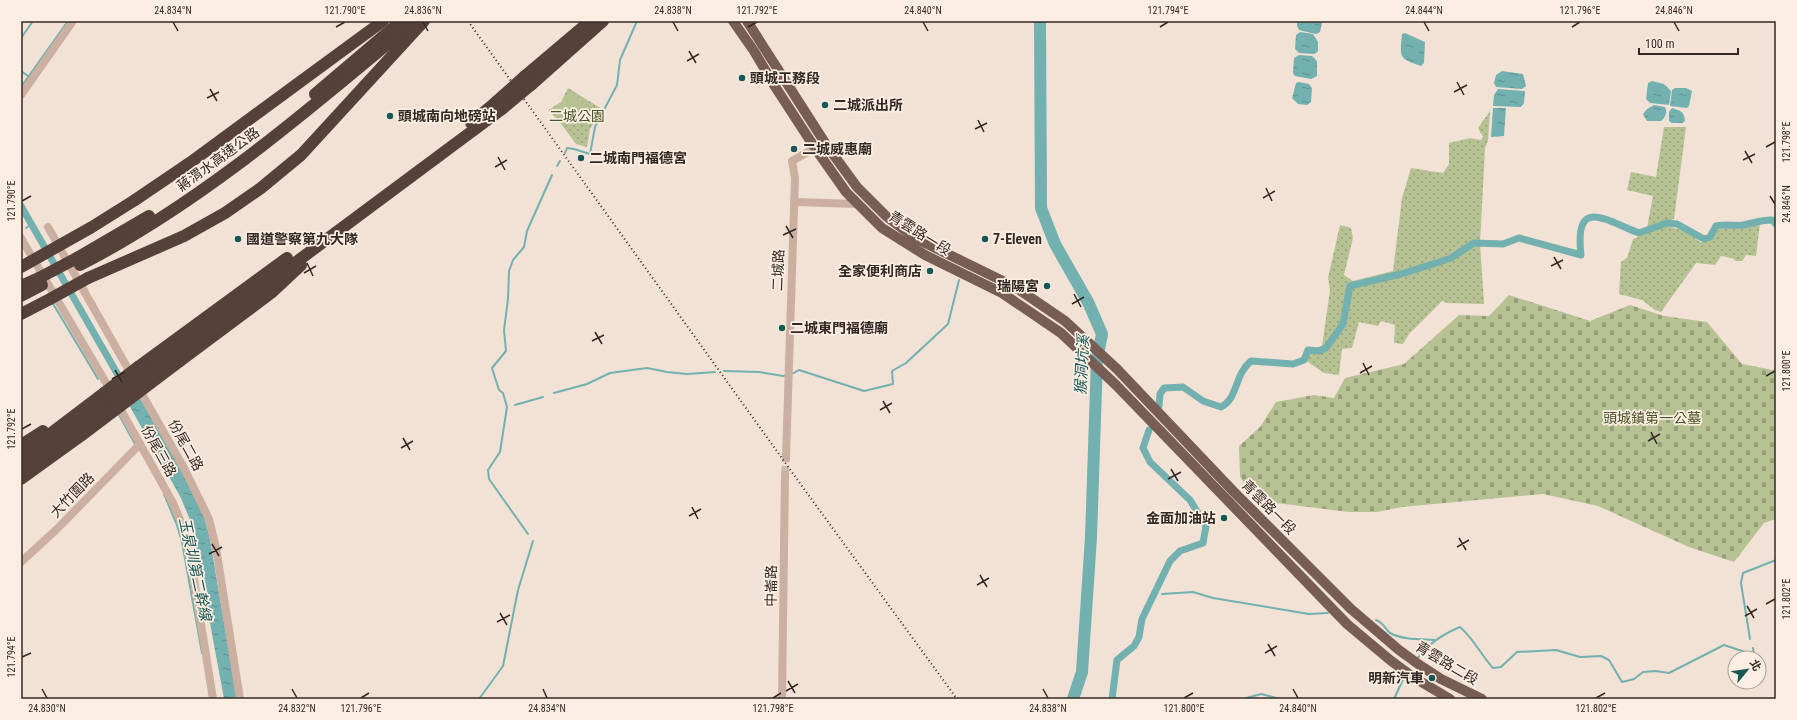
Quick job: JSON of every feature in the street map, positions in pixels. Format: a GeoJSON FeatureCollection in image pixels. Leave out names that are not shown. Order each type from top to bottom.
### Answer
{"type":"FeatureCollection","features":[{"type":"Feature","properties":{"kind":"highway"},"geometry":{"type":"LineString","coordinates":[[21,267],[92,227],[191,162],[383,21]]}},
{"type":"Feature","properties":{"kind":"highway","name":"蔣渭水高速公路"},"geometry":{"type":"LineString","coordinates":[[79,262],[205,179],[315,94],[401,21]]}},
{"type":"Feature","properties":{"kind":"highway","name":"蔣渭水高速公路"},"geometry":{"type":"LineString","coordinates":[[21,296],[41,281],[118,245],[215,181],[290,124],[415,21]]}},
{"type":"Feature","properties":{"kind":"highway"},"geometry":{"type":"LineString","coordinates":[[21,314],[88,278],[184,236],[225,213],[260,188],[301,155],[424,21]]}},
{"type":"Feature","properties":{"kind":"highway"},"geometry":{"type":"LineString","coordinates":[[528,80],[590,21]]}},
{"type":"Feature","properties":{"kind":"highway"},"geometry":{"type":"LineString","coordinates":[[21,456],[345,225],[499,105],[528,80],[603,21]]}},
{"type":"Feature","properties":{"kind":"highway"},"geometry":{"type":"LineString","coordinates":[[140,372],[476,119],[499,105]]}},
{"type":"Feature","properties":{"kind":"highway"},"geometry":{"type":"LineString","coordinates":[[21,479],[271,293],[345,225]]}},
{"type":"Feature","properties":{"kind":"highway","name":"蔣渭水高速公路"},"geometry":{"type":"LineString","coordinates":[[21,286],[41,281]]}},
{"type":"Feature","properties":{"kind":"highway"},"geometry":{"type":"LineString","coordinates":[[21,445],[103,398]]}},
{"type":"Feature","properties":{"kind":"highway"},"geometry":{"type":"LineString","coordinates":[[21,468],[103,398]]}},
{"type":"Feature","properties":{"kind":"main road","name":"青雲路一段"},"geometry":{"type":"LineString","coordinates":[[733,21],[754,51],[815,148],[846,192],[882,228],[903,242],[942,264],[1002,293],[1040,318],[1077,347],[1347,624],[1390,660]]}},
{"type":"Feature","properties":{"kind":"main road","name":"青雲路一段"},"geometry":{"type":"LineString","coordinates":[[747,21],[827,146],[857,187],[892,220],[915,238],[1015,287],[1046,307],[1076,330],[1125,377],[1234,492],[1351,609],[1399,650]]}},
{"type":"Feature","properties":{"kind":"main road","name":"青雲路二段"},"geometry":{"type":"LineString","coordinates":[[1399,650],[1441,679],[1482,699]]}},
{"type":"Feature","properties":{"kind":"main road","name":"青雲路二段"},"geometry":{"type":"LineString","coordinates":[[1390,660],[1413,677],[1450,699]]}},
{"type":"Feature","properties":{"kind":"street"},"geometry":{"type":"LineString","coordinates":[[21,96],[73,21]]}},
{"type":"Feature","properties":{"kind":"street"},"geometry":{"type":"LineString","coordinates":[[794,114],[803,108]]}},
{"type":"Feature","properties":{"kind":"street","name":"二城路"},"geometry":{"type":"LineString","coordinates":[[786,458],[795,178],[792,161],[815,148],[827,146]]}},
{"type":"Feature","properties":{"kind":"street"},"geometry":{"type":"LineString","coordinates":[[794,202],[858,204]]}},
{"type":"Feature","properties":{"kind":"street","name":"份尾二路"},"geometry":{"type":"LineString","coordinates":[[48,227],[184,468],[210,519],[240,699]]}},
{"type":"Feature","properties":{"kind":"street","name":"份尾三路"},"geometry":{"type":"LineString","coordinates":[[21,239],[103,377],[173,503],[183,527],[193,574],[213,699]]}},
{"type":"Feature","properties":{"kind":"street","name":"大竹圍路"},"geometry":{"type":"LineString","coordinates":[[21,562],[57,529],[140,444]]}},
{"type":"Feature","properties":{"kind":"street","name":"中崙路"},"geometry":{"type":"LineString","coordinates":[[782,699],[785,474]]}},
{"type":"Feature","properties":{"kind":"green space","name":"二城公園"},"geometry":{"type":"Polygon","coordinates":[[[568,88],[602,109],[590,129],[587,147],[576,144],[559,121],[548,110],[561,102],[568,88]]]}},
{"type":"Feature","properties":{"kind":"green space"},"geometry":{"type":"Polygon","coordinates":[[[572,92],[588,107],[569,126],[554,111],[572,92]]]}},
{"type":"Feature","properties":{"kind":"green space"},"geometry":{"type":"Polygon","coordinates":[[[1490,111],[1488,141],[1485,148],[1480,243],[1484,304],[1447,303],[1442,301],[1409,334],[1403,344],[1394,343],[1395,325],[1381,321],[1378,326],[1359,322],[1352,348],[1342,349],[1339,375],[1324,373],[1302,358],[1307,351],[1322,346],[1330,290],[1328,278],[1340,225],[1351,228],[1353,238],[1344,275],[1353,281],[1393,271],[1402,198],[1411,168],[1443,173],[1449,164],[1449,143],[1470,138],[1481,140],[1483,137],[1478,128],[1490,111]]]}},
{"type":"Feature","properties":{"kind":"green space"},"geometry":{"type":"Polygon","coordinates":[[[1664,127],[1686,127],[1674,219],[1647,228],[1653,196],[1627,190],[1631,172],[1656,177],[1664,127]]]}},
{"type":"Feature","properties":{"kind":"green space"},"geometry":{"type":"Polygon","coordinates":[[[1760,223],[1756,256],[1746,255],[1742,261],[1736,261],[1732,258],[1721,256],[1715,265],[1696,263],[1661,312],[1655,310],[1642,300],[1619,294],[1621,262],[1627,258],[1633,239],[1666,226],[1686,231],[1700,242],[1707,242],[1717,230],[1725,228],[1740,228],[1760,223]]]}},
{"type":"Feature","properties":{"kind":"green space","name":"頭城鎮第一公墓"},"geometry":{"type":"Polygon","coordinates":[[[1509,295],[1590,321],[1630,305],[1664,316],[1707,322],[1742,364],[1773,370],[1776,367],[1776,519],[1764,523],[1734,562],[1689,547],[1598,506],[1543,494],[1402,507],[1377,512],[1349,512],[1276,503],[1247,488],[1240,477],[1239,446],[1260,427],[1276,402],[1314,395],[1334,398],[1345,378],[1404,364],[1459,315],[1489,316],[1509,295]]]}},
{"type":"Feature","properties":{"kind":"water"},"geometry":{"type":"Polygon","coordinates":[[[1297,21],[1321,21],[1320,32],[1316,34],[1299,30],[1297,21]]]}},
{"type":"Feature","properties":{"kind":"water"},"geometry":{"type":"Polygon","coordinates":[[[1300,32],[1313,34],[1318,42],[1318,51],[1314,54],[1299,53],[1295,49],[1296,35],[1300,32]]]}},
{"type":"Feature","properties":{"kind":"water"},"geometry":{"type":"Polygon","coordinates":[[[1405,33],[1425,42],[1424,63],[1421,66],[1404,59],[1402,56],[1402,34],[1405,33]]]}},
{"type":"Feature","properties":{"kind":"water"},"geometry":{"type":"Polygon","coordinates":[[[1299,55],[1312,56],[1317,61],[1317,76],[1311,79],[1295,76],[1293,73],[1294,58],[1299,55]]]}},
{"type":"Feature","properties":{"kind":"water"},"geometry":{"type":"Polygon","coordinates":[[[1502,71],[1523,74],[1526,86],[1522,89],[1496,87],[1494,83],[1496,75],[1502,71]]]}},
{"type":"Feature","properties":{"kind":"water"},"geometry":{"type":"Polygon","coordinates":[[[1652,81],[1664,84],[1671,91],[1669,105],[1650,103],[1646,99],[1648,83],[1652,81]]]}},
{"type":"Feature","properties":{"kind":"water"},"geometry":{"type":"Polygon","coordinates":[[[1299,82],[1309,84],[1312,88],[1311,102],[1307,105],[1298,104],[1292,98],[1296,83],[1299,82]]]}},
{"type":"Feature","properties":{"kind":"water"},"geometry":{"type":"Polygon","coordinates":[[[1675,88],[1686,88],[1692,91],[1689,106],[1687,108],[1670,106],[1672,90],[1675,88]]]}},
{"type":"Feature","properties":{"kind":"water"},"geometry":{"type":"Polygon","coordinates":[[[1498,89],[1525,91],[1524,103],[1521,107],[1493,106],[1494,95],[1498,89]]]}},
{"type":"Feature","properties":{"kind":"water"},"geometry":{"type":"Polygon","coordinates":[[[1654,105],[1665,107],[1666,115],[1661,121],[1647,121],[1643,114],[1647,109],[1654,105]]]}},
{"type":"Feature","properties":{"kind":"water"},"geometry":{"type":"Polygon","coordinates":[[[1493,108],[1506,108],[1504,136],[1491,137],[1493,108]]]}},
{"type":"Feature","properties":{"kind":"water"},"geometry":{"type":"Polygon","coordinates":[[[1672,108],[1682,112],[1685,121],[1682,123],[1672,123],[1669,121],[1669,112],[1672,108]]]}},
{"type":"Feature","properties":{"kind":"water"},"geometry":{"type":"Polygon","coordinates":[[[140,398],[200,503],[209,534],[237,699],[224,699],[192,525],[181,498],[129,405],[140,398]]]}},
{"type":"Feature","properties":{"kind":"waterway"},"geometry":{"type":"LineString","coordinates":[[21,38],[33,21]]}},
{"type":"Feature","properties":{"kind":"waterway"},"geometry":{"type":"LineString","coordinates":[[21,87],[68,21]]}},
{"type":"Feature","properties":{"kind":"waterway"},"geometry":{"type":"LineString","coordinates":[[565,153],[567,148],[590,154],[595,127],[617,85],[620,60],[637,21]]}},
{"type":"Feature","properties":{"kind":"waterway","name":"猴洞坑溪"},"geometry":{"type":"LineString","coordinates":[[1040,21],[1041,208],[1055,244],[1088,302],[1102,334],[1097,359],[1091,537],[1082,672],[1073,699]]}},
{"type":"Feature","properties":{"kind":"waterway"},"geometry":{"type":"LineString","coordinates":[[21,71],[28,76]]}},
{"type":"Feature","properties":{"kind":"waterway"},"geometry":{"type":"LineString","coordinates":[[557,166],[560,161]]}},
{"type":"Feature","properties":{"kind":"waterway"},"geometry":{"type":"LineString","coordinates":[[528,534],[489,479],[488,470],[500,452],[507,407],[503,393],[499,390],[492,368],[506,351],[504,330],[508,299],[509,271],[513,260],[524,247],[527,231],[552,175]]}},
{"type":"Feature","properties":{"kind":"waterway"},"geometry":{"type":"LineString","coordinates":[[21,206],[122,382]]}},
{"type":"Feature","properties":{"kind":"waterway"},"geometry":{"type":"LineString","coordinates":[[1159,406],[1160,394],[1164,388],[1183,387],[1203,401],[1221,407],[1230,398],[1242,373],[1251,361],[1293,364],[1304,360],[1308,350],[1319,351],[1326,348],[1343,324],[1350,286],[1401,274],[1451,258],[1474,243],[1503,244],[1519,238],[1581,255],[1580,237],[1582,225],[1587,219],[1595,217],[1639,233],[1667,223],[1677,224],[1704,239],[1710,237],[1716,226],[1743,225],[1768,220],[1772,220],[1776,224]]}},
{"type":"Feature","properties":{"kind":"waterway"},"geometry":{"type":"LineString","coordinates":[[26,228],[32,224]]}},
{"type":"Feature","properties":{"kind":"waterway"},"geometry":{"type":"LineString","coordinates":[[792,374],[799,370],[864,391],[893,384],[892,371],[906,363],[948,324],[959,280]]}},
{"type":"Feature","properties":{"kind":"waterway","name":"玉泉圳第二幹線"},"geometry":{"type":"LineString","coordinates":[[52,302],[98,379]]}},
{"type":"Feature","properties":{"kind":"waterway"},"geometry":{"type":"LineString","coordinates":[[554,393],[587,384],[610,373],[647,368],[687,374],[715,372]]}},
{"type":"Feature","properties":{"kind":"waterway"},"geometry":{"type":"LineString","coordinates":[[724,371],[759,372],[783,376],[787,375]]}},
{"type":"Feature","properties":{"kind":"waterway"},"geometry":{"type":"LineString","coordinates":[[515,405],[543,397]]}},
{"type":"Feature","properties":{"kind":"waterway","name":"玉泉圳第二幹線"},"geometry":{"type":"LineString","coordinates":[[118,413],[135,444]]}},
{"type":"Feature","properties":{"kind":"waterway"},"geometry":{"type":"LineString","coordinates":[[1112,699],[1117,660],[1134,646],[1139,637],[1142,619],[1170,561],[1180,551],[1203,543],[1206,526],[1190,500],[1150,462],[1143,448],[1149,430]]}},
{"type":"Feature","properties":{"kind":"waterway","name":"玉泉圳第二幹線"},"geometry":{"type":"LineString","coordinates":[[164,494],[177,525],[182,542],[202,653]]}},
{"type":"Feature","properties":{"kind":"waterway"},"geometry":{"type":"LineString","coordinates":[[479,699],[503,666],[518,590],[533,541]]}},
{"type":"Feature","properties":{"kind":"waterway"},"geometry":{"type":"LineString","coordinates":[[1750,639],[1741,583],[1743,573],[1776,560]]}},
{"type":"Feature","properties":{"kind":"waterway"},"geometry":{"type":"LineString","coordinates":[[1162,594],[1193,592],[1213,598],[1309,614],[1328,613]]}},
{"type":"Feature","properties":{"kind":"waterway"},"geometry":{"type":"LineString","coordinates":[[1376,620],[1380,622],[1390,633],[1395,635],[1412,639],[1435,640]]}},
{"type":"Feature","properties":{"kind":"waterway"},"geometry":{"type":"LineString","coordinates":[[1417,659],[1436,640],[1460,627],[1493,668],[1501,667],[1517,652],[1556,650],[1580,657],[1601,656],[1609,660],[1622,682],[1634,679],[1643,672],[1656,671],[1669,673],[1724,645],[1739,650]]}},
{"type":"Feature","properties":{"kind":"waterway"},"geometry":{"type":"LineString","coordinates":[[1394,699],[1405,675]]}},
{"type":"Feature","properties":{"kind":"waterway"},"geometry":{"type":"LineString","coordinates":[[1243,699],[1261,694],[1280,699]]}},
{"type":"Feature","properties":{"kind":"tunnel"},"geometry":{"type":"LineString","coordinates":[[785,474],[786,458]]}},
{"type":"Feature","properties":{"kind":"railway"},"geometry":{"type":"LineString","coordinates":[[468,21],[799,482],[957,699]]}},
{"type":"Feature","properties":{"kind":"place","name":"頭城工務段"},"geometry":{"type":"Point","coordinates":[742,78]}},
{"type":"Feature","properties":{"kind":"place","name":"二城派出所"},"geometry":{"type":"Point","coordinates":[825,105]}},
{"type":"Feature","properties":{"kind":"place","name":"頭城南向地磅站"},"geometry":{"type":"Point","coordinates":[390,116]}},
{"type":"Feature","properties":{"kind":"place","name":"二城威惠廟"},"geometry":{"type":"Point","coordinates":[794,149]}},
{"type":"Feature","properties":{"kind":"place","name":"二城南門福德宮"},"geometry":{"type":"Point","coordinates":[581,158]}},
{"type":"Feature","properties":{"kind":"place","name":"國道警察第九大隊"},"geometry":{"type":"Point","coordinates":[238,239]}},
{"type":"Feature","properties":{"kind":"place","name":"7-Eleven"},"geometry":{"type":"Point","coordinates":[985,239]}},
{"type":"Feature","properties":{"kind":"place","name":"全家便利商店"},"geometry":{"type":"Point","coordinates":[930,271]}},
{"type":"Feature","properties":{"kind":"place","name":"瑞陽宮"},"geometry":{"type":"Point","coordinates":[1047,286]}},
{"type":"Feature","properties":{"kind":"place","name":"二城東門福德廟"},"geometry":{"type":"Point","coordinates":[782,328]}},
{"type":"Feature","properties":{"kind":"place","name":"金面加油站"},"geometry":{"type":"Point","coordinates":[1224,518]}},
{"type":"Feature","properties":{"kind":"place","name":"明新汽車"},"geometry":{"type":"Point","coordinates":[1432,678]}}]}
